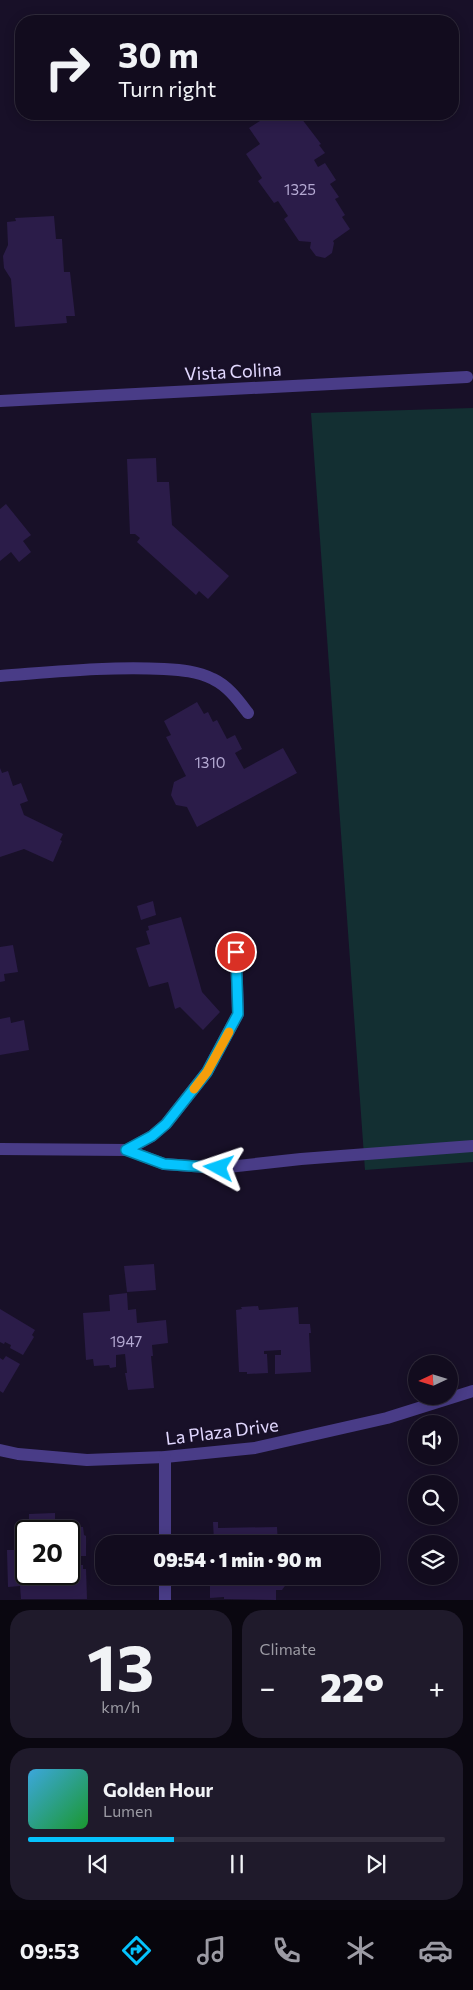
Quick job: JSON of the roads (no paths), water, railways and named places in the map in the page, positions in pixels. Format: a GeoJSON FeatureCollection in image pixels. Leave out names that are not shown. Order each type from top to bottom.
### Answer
{"type":"FeatureCollection","features":[{"type":"Feature","properties":{"kind":"street","name":"Vista Colina"},"geometry":{"type":"LineString","coordinates":[[0,401],[467,377]]}},
{"type":"Feature","properties":{"kind":"street"},"geometry":{"type":"LineString","coordinates":[[0,676],[112,668],[199,673],[214,679],[233,694],[248,713]]}},
{"type":"Feature","properties":{"kind":"street"},"geometry":{"type":"LineString","coordinates":[[126,1150],[152,1136],[166,1124],[207,1072],[238,1014],[236,952]]}},
{"type":"Feature","properties":{"kind":"street"},"geometry":{"type":"LineString","coordinates":[[0,1149],[126,1150],[164,1164],[219,1168],[301,1159],[473,1146]]}},
{"type":"Feature","properties":{"kind":"street","name":"La Plaza Drive"},"geometry":{"type":"LineString","coordinates":[[0,1450],[18,1454],[86,1460],[165,1457],[255,1448],[387,1418],[473,1391]]}},
{"type":"Feature","properties":{"kind":"street"},"geometry":{"type":"LineString","coordinates":[[165,1457],[165,1535]]}},
{"type":"Feature","properties":{"kind":"street"},"geometry":{"type":"LineString","coordinates":[[165,1585],[165,1600]]}}]}
